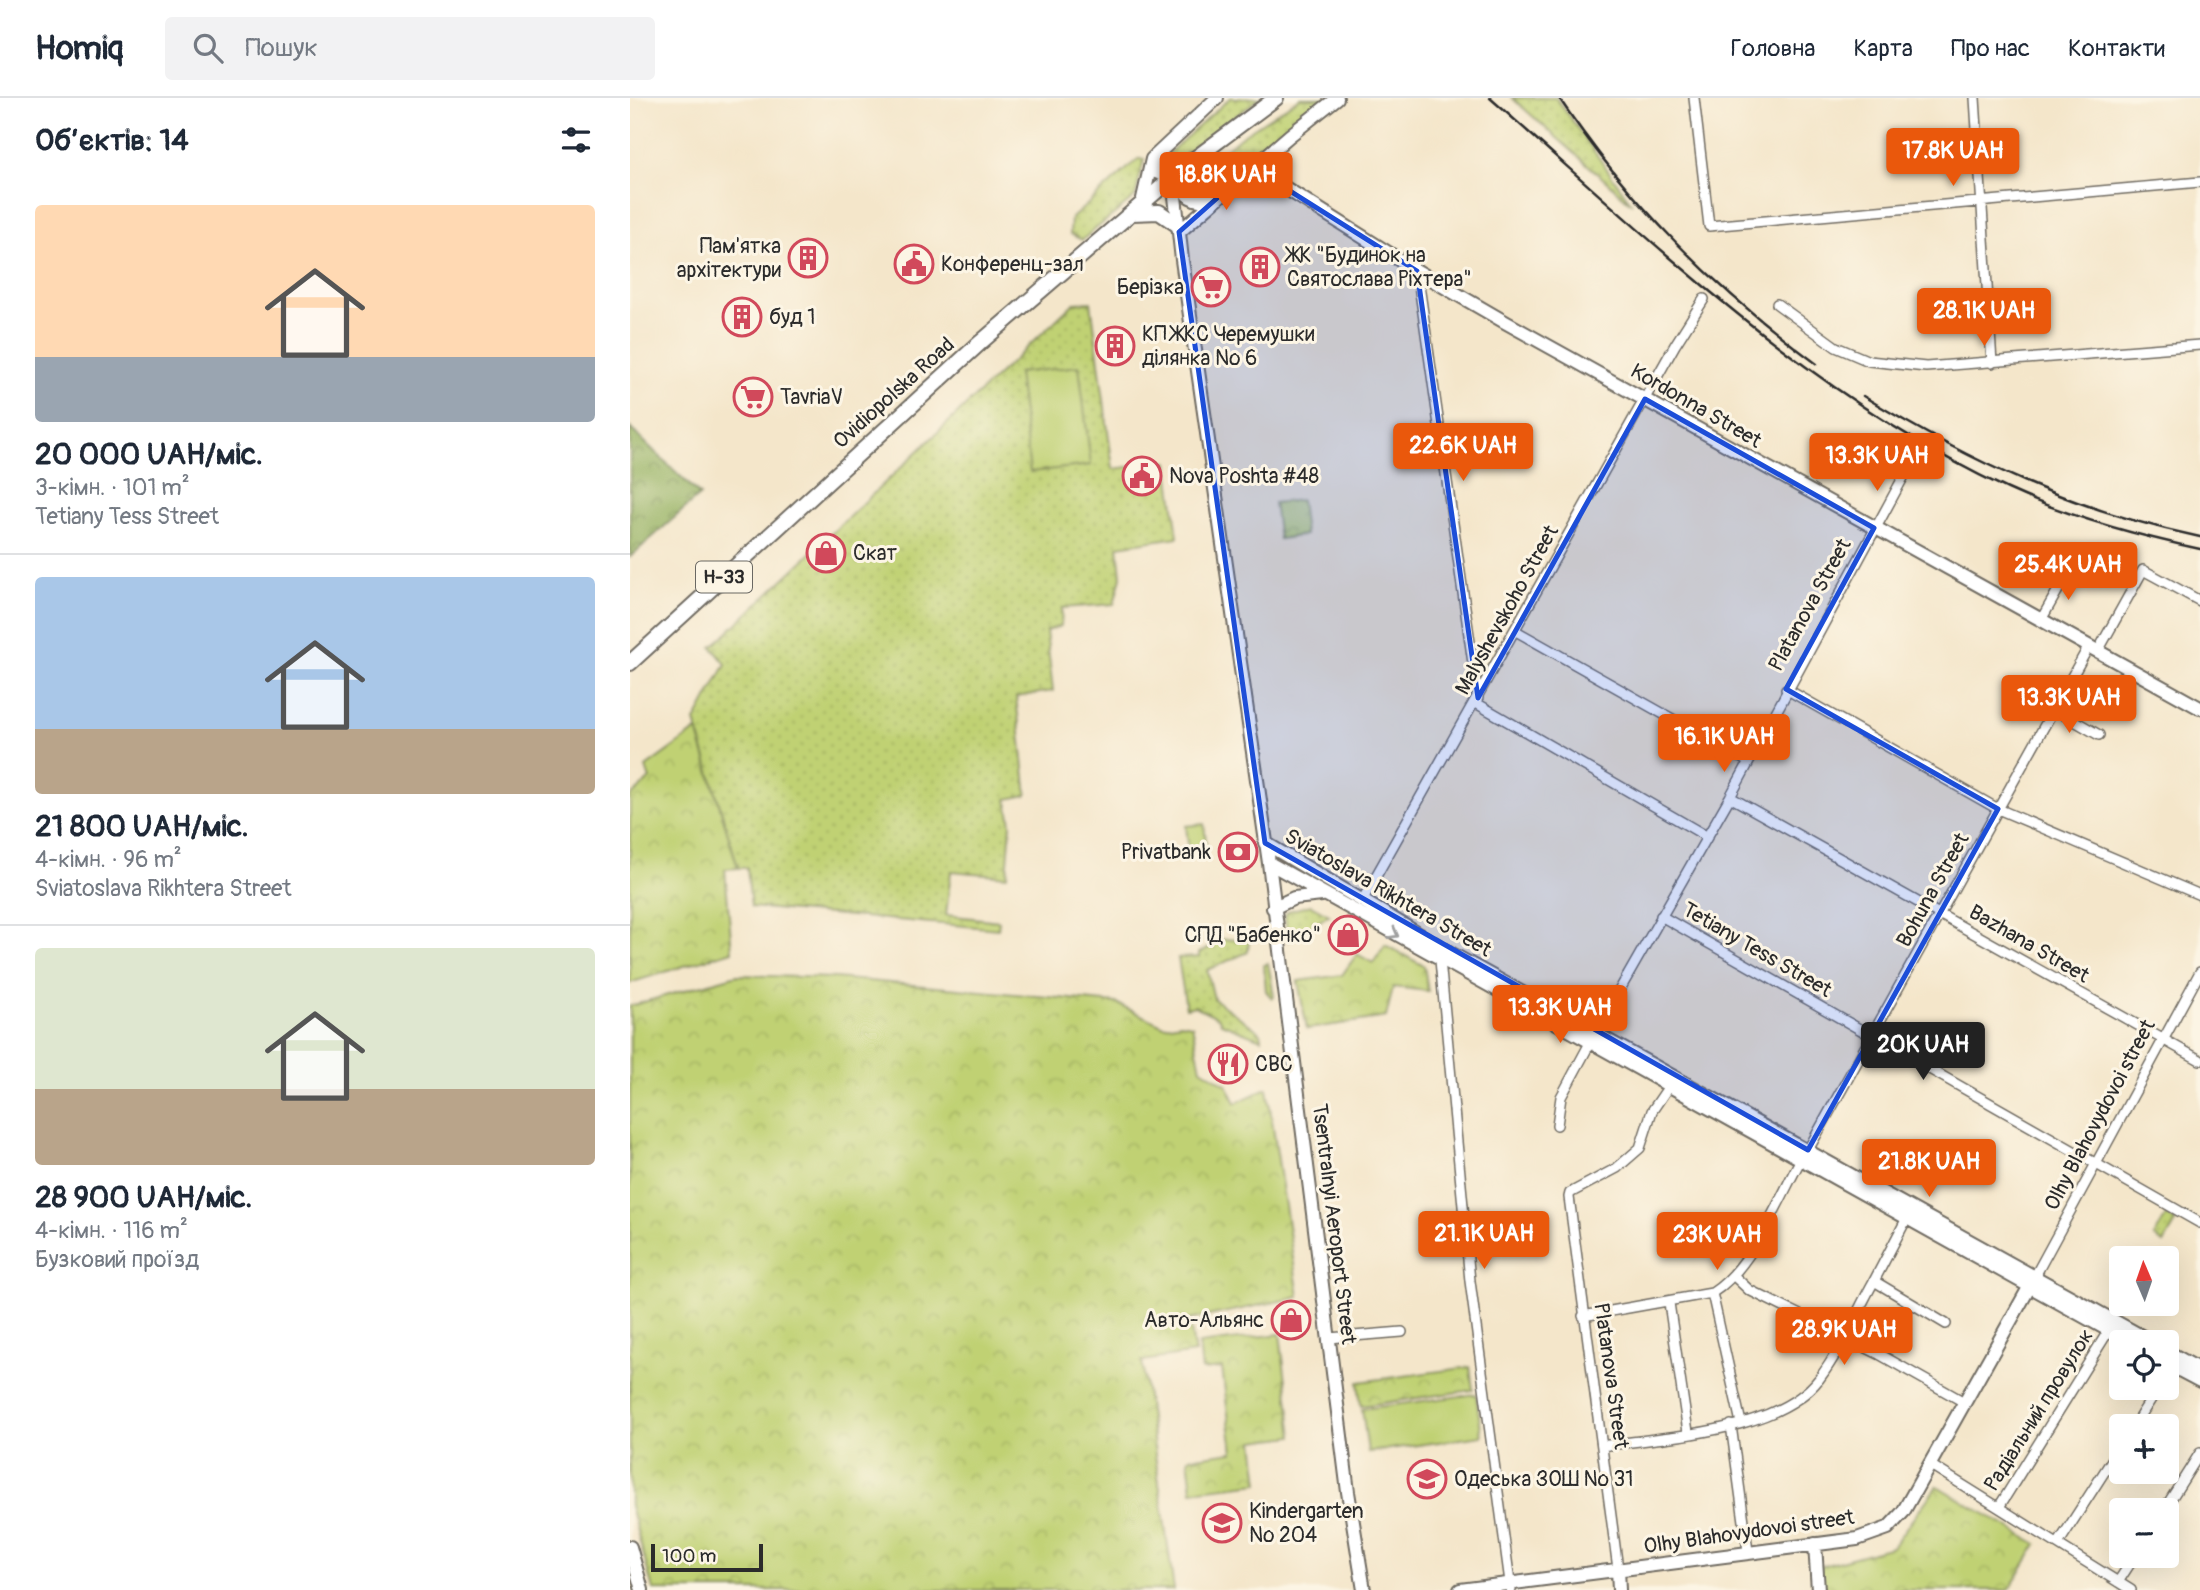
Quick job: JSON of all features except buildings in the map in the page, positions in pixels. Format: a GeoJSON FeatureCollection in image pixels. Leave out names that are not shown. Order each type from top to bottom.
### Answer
{"type":"FeatureCollection","features":[{"type":"Feature","properties":{"kind":"main road"},"geometry":{"type":"LineString","coordinates":[[1142,203],[1150,166],[1156,155],[1217,98]]}},
{"type":"Feature","properties":{"kind":"main road","name":"Н-33"},"geometry":{"type":"LineString","coordinates":[[1189,164],[1276,98]]}},
{"type":"Feature","properties":{"kind":"main road"},"geometry":{"type":"LineString","coordinates":[[1130,213],[1159,212],[1178,229],[1337,98]]}},
{"type":"Feature","properties":{"kind":"main road"},"geometry":{"type":"LineString","coordinates":[[1156,155],[1157,172],[1173,178]]}},
{"type":"Feature","properties":{"kind":"main road"},"geometry":{"type":"LineString","coordinates":[[1189,164],[1182,185],[1186,195],[1194,201],[1215,199]]}},
{"type":"Feature","properties":{"kind":"main road","name":"Ovidiopolska Road"},"geometry":{"type":"LineString","coordinates":[[630,663],[981,342],[1189,164]]}},
{"type":"Feature","properties":{"kind":"main road","name":"Kordonna Street"},"geometry":{"type":"LineString","coordinates":[[1252,167],[1417,271],[2200,708]]}},
{"type":"Feature","properties":{"kind":"main road","name":"Sviatoslava Rikhtera Street"},"geometry":{"type":"LineString","coordinates":[[1173,178],[1178,229],[1269,863],[1440,960],[1593,1038],[2033,1281],[2109,1330]]}},
{"type":"Feature","properties":{"kind":"main road","name":"Sviatoslava Rikhtera Street"},"geometry":{"type":"LineString","coordinates":[[1265,843],[1669,1086],[1804,1155],[1907,1218],[2128,1330]]}},
{"type":"Feature","properties":{"kind":"main road","name":"Tsentralnyi Aeroport Street"},"geometry":{"type":"LineString","coordinates":[[1269,863],[1364,1590]]}},
{"type":"Feature","properties":{"kind":"main road"},"geometry":{"type":"LineString","coordinates":[[1273,908],[1294,898],[1325,895]]}},
{"type":"Feature","properties":{"kind":"main road","name":"Olhy Blahovydovoi street"},"geometry":{"type":"LineString","coordinates":[[1460,1590],[1511,1587],[1618,1569],[1857,1539],[1888,1528],[1903,1512],[2033,1281]]}},
{"type":"Feature","properties":{"kind":"main road"},"geometry":{"type":"LineString","coordinates":[[2179,1358],[2200,1370]]}},
{"type":"Feature","properties":{"kind":"main road"},"geometry":{"type":"LineString","coordinates":[[2179,1372],[2200,1381]]}},
{"type":"Feature","properties":{"kind":"main road"},"geometry":{"type":"LineString","coordinates":[[1815,1544],[1818,1590]]}},
{"type":"Feature","properties":{"kind":"main road"},"geometry":{"type":"LineString","coordinates":[[630,1547],[642,1590]]}},
{"type":"Feature","properties":{"kind":"main road","name":"Platanova Street"},"geometry":{"type":"LineString","coordinates":[[1618,1569],[1619,1590]]}},
{"type":"Feature","properties":{"kind":"street"},"geometry":{"type":"LineString","coordinates":[[1694,98],[1709,226],[2200,182]]}},
{"type":"Feature","properties":{"kind":"street"},"geometry":{"type":"LineString","coordinates":[[1975,98],[1992,363]]}},
{"type":"Feature","properties":{"kind":"street"},"geometry":{"type":"LineString","coordinates":[[1417,271],[1477,701],[1706,836]]}},
{"type":"Feature","properties":{"kind":"street","name":"Malyshevskoho Street"},"geometry":{"type":"LineString","coordinates":[[1362,901],[1704,299]]}},
{"type":"Feature","properties":{"kind":"street"},"geometry":{"type":"LineString","coordinates":[[1777,304],[1836,346],[1869,361],[1926,367],[2200,345]]}},
{"type":"Feature","properties":{"kind":"street","name":"Platanova Street"},"geometry":{"type":"LineString","coordinates":[[1557,1125],[1560,1097],[1730,797],[1786,689],[1917,452]]}},
{"type":"Feature","properties":{"kind":"street","name":"Bohuna Street"},"geometry":{"type":"LineString","coordinates":[[1734,1276],[2053,709],[2143,570],[2200,601]]}},
{"type":"Feature","properties":{"kind":"street"},"geometry":{"type":"LineString","coordinates":[[2041,620],[2067,574],[2072,571],[2089,573]]}},
{"type":"Feature","properties":{"kind":"street"},"geometry":{"type":"LineString","coordinates":[[1516,631],[1747,761]]}},
{"type":"Feature","properties":{"kind":"street"},"geometry":{"type":"LineString","coordinates":[[1786,689],[1998,809],[2200,895]]}},
{"type":"Feature","properties":{"kind":"street"},"geometry":{"type":"LineString","coordinates":[[2053,709],[2099,735]]}},
{"type":"Feature","properties":{"kind":"street","name":"Bazhana Street"},"geometry":{"type":"LineString","coordinates":[[1730,797],[2200,1060]]}},
{"type":"Feature","properties":{"kind":"street","name":"Tetiany Tess Street"},"geometry":{"type":"LineString","coordinates":[[1661,916],[2200,1223]]}},
{"type":"Feature","properties":{"kind":"street"},"geometry":{"type":"LineString","coordinates":[[1440,960],[1470,1280],[1511,1587]]}},
{"type":"Feature","properties":{"kind":"street","name":"Olhy Blahovydovoi street"},"geometry":{"type":"LineString","coordinates":[[2033,1281],[2200,972]]}},
{"type":"Feature","properties":{"kind":"street","name":"Platanova Street"},"geometry":{"type":"LineString","coordinates":[[1618,1569],[1572,1239],[1570,1193],[1618,1168],[1640,1148],[1652,1111],[1669,1086]]}},
{"type":"Feature","properties":{"kind":"street"},"geometry":{"type":"LineString","coordinates":[[1602,1446],[1741,1423],[1789,1405],[1818,1381],[1907,1218]]}},
{"type":"Feature","properties":{"kind":"street"},"geometry":{"type":"LineString","coordinates":[[1583,1317],[1712,1293],[1734,1276],[1749,1290],[1844,1336],[1964,1402]]}},
{"type":"Feature","properties":{"kind":"street"},"geometry":{"type":"LineString","coordinates":[[1874,1280],[1947,1324]]}},
{"type":"Feature","properties":{"kind":"street"},"geometry":{"type":"LineString","coordinates":[[1712,1293],[1741,1423]]}},
{"type":"Feature","properties":{"kind":"street"},"geometry":{"type":"LineString","coordinates":[[1669,1303],[1688,1432]]}},
{"type":"Feature","properties":{"kind":"street","name":"Радіальний провулок"},"geometry":{"type":"LineString","coordinates":[[1999,1507],[2109,1330]]}},
{"type":"Feature","properties":{"kind":"street"},"geometry":{"type":"LineString","coordinates":[[1329,1338],[1402,1332]]}},
{"type":"Feature","properties":{"kind":"street"},"geometry":{"type":"LineString","coordinates":[[1731,1425],[1748,1551]]}},
{"type":"Feature","properties":{"kind":"street"},"geometry":{"type":"LineString","coordinates":[[2172,1498],[2200,1453]]}},
{"type":"Feature","properties":{"kind":"street"},"geometry":{"type":"LineString","coordinates":[[1929,1464],[2131,1590]]}},
{"type":"Feature","properties":{"kind":"street"},"geometry":{"type":"LineString","coordinates":[[2058,1545],[2109,1465]]}},
{"type":"Feature","properties":{"kind":"street"},"geometry":{"type":"LineString","coordinates":[[2118,1582],[2127,1568]]}},
{"type":"Feature","properties":{"kind":"highlighted area"},"geometry":{"type":"Polygon","coordinates":[[[1252,167],[1417,271],[1478,698],[1645,399],[1874,528],[1786,689],[1998,809],[1808,1150],[1265,843],[1179,232],[1252,167]]]}},
{"type":"Feature","properties":{"kind":"green space"},"geometry":{"type":"Polygon","coordinates":[[[1230,98],[1260,98],[1164,170],[1162,159],[1230,98]]]}},
{"type":"Feature","properties":{"kind":"green space"},"geometry":{"type":"Polygon","coordinates":[[[1300,98],[1325,98],[1205,195],[1192,179],[1240,137],[1300,98]]]}},
{"type":"Feature","properties":{"kind":"green space"},"geometry":{"type":"Polygon","coordinates":[[[1512,98],[1556,98],[1632,204],[1512,98]]]}},
{"type":"Feature","properties":{"kind":"green space"},"geometry":{"type":"Polygon","coordinates":[[[1138,159],[1144,159],[1135,197],[1082,240],[1070,234],[1071,219],[1138,159]]]}},
{"type":"Feature","properties":{"kind":"green space"},"geometry":{"type":"Polygon","coordinates":[[[1091,302],[1113,469],[1168,462],[1178,537],[1118,546],[1121,577],[1114,604],[1062,608],[1061,626],[1046,631],[1053,691],[1016,697],[1027,795],[1007,799],[1011,824],[1007,876],[951,871],[946,915],[999,921],[998,929],[751,907],[747,868],[738,868],[695,721],[726,664],[712,647],[1074,303],[1091,302]]]}},
{"type":"Feature","properties":{"kind":"green space"},"geometry":{"type":"Polygon","coordinates":[[[1079,366],[1091,465],[1030,472],[1018,373],[1079,366]]]}},
{"type":"Feature","properties":{"kind":"green space"},"geometry":{"type":"Polygon","coordinates":[[[630,428],[700,495],[630,557],[630,428]]]}},
{"type":"Feature","properties":{"kind":"green space"},"geometry":{"type":"Polygon","coordinates":[[[1301,500],[1305,535],[1279,539],[1274,503],[1301,500]]]}},
{"type":"Feature","properties":{"kind":"green space"},"geometry":{"type":"Polygon","coordinates":[[[697,730],[738,868],[725,869],[732,951],[630,983],[630,797],[650,779],[646,767],[697,730]]]}},
{"type":"Feature","properties":{"kind":"green space"},"geometry":{"type":"Polygon","coordinates":[[[1204,824],[1207,850],[1189,852],[1186,826],[1204,824]]]}},
{"type":"Feature","properties":{"kind":"green space"},"geometry":{"type":"Polygon","coordinates":[[[1311,905],[1329,915],[1288,941],[1285,916],[1288,911],[1311,905]]]}},
{"type":"Feature","properties":{"kind":"green space"},"geometry":{"type":"Polygon","coordinates":[[[1249,939],[1248,952],[1207,970],[1214,999],[1260,1032],[1261,1039],[1221,1023],[1219,1018],[1195,1006],[1186,1008],[1178,958],[1199,957],[1199,953],[1211,947],[1211,940],[1249,939]]]}},
{"type":"Feature","properties":{"kind":"green space"},"geometry":{"type":"Polygon","coordinates":[[[1385,945],[1424,966],[1428,991],[1393,987],[1386,1017],[1307,1029],[1298,981],[1342,975],[1357,954],[1373,963],[1385,945]]]}},
{"type":"Feature","properties":{"kind":"green space"},"geometry":{"type":"Polygon","coordinates":[[[1268,963],[1274,996],[1272,998],[1266,991],[1264,965],[1268,963]]]}},
{"type":"Feature","properties":{"kind":"green space"},"geometry":{"type":"Polygon","coordinates":[[[737,975],[835,978],[1116,1003],[1164,1026],[1181,1023],[1192,1025],[1201,1069],[1227,1085],[1236,1103],[1267,1088],[1299,1297],[1189,1320],[1195,1353],[1142,1361],[1174,1590],[653,1590],[630,1505],[630,1006],[737,975]]]}},
{"type":"Feature","properties":{"kind":"green space"},"geometry":{"type":"Polygon","coordinates":[[[2166,1216],[2176,1222],[2164,1243],[2154,1237],[2166,1216]]]}},
{"type":"Feature","properties":{"kind":"green space"},"geometry":{"type":"Polygon","coordinates":[[[1280,1334],[1293,1436],[1254,1441],[1259,1483],[1192,1491],[1188,1458],[1233,1452],[1222,1368],[1202,1370],[1199,1344],[1280,1334]]]}},
{"type":"Feature","properties":{"kind":"green space"},"geometry":{"type":"Polygon","coordinates":[[[1470,1367],[1473,1390],[1361,1406],[1358,1382],[1470,1367]]]}},
{"type":"Feature","properties":{"kind":"green space"},"geometry":{"type":"Polygon","coordinates":[[[1476,1394],[1482,1436],[1368,1452],[1362,1409],[1476,1394]]]}},
{"type":"Feature","properties":{"kind":"green space"},"geometry":{"type":"Polygon","coordinates":[[[1937,1486],[2037,1544],[2009,1590],[1818,1590],[1815,1568],[1892,1547],[1937,1486]]]}},
{"type":"Feature","properties":{"kind":"railway"},"geometry":{"type":"LineString","coordinates":[[1490,98],[1673,260],[1800,362],[1866,409],[1935,451],[2031,499],[2102,524],[2200,549]]}},
{"type":"Feature","properties":{"kind":"railway"},"geometry":{"type":"LineString","coordinates":[[1559,98],[1615,174],[1676,242],[1743,305],[1817,364]]}},
{"type":"Feature","properties":{"kind":"railway"},"geometry":{"type":"LineString","coordinates":[[1863,396],[1944,442],[2025,482],[2109,513],[2200,537]]}},
{"type":"Feature","properties":{"kind":"place","name":"Пам'ятка архітектури"},"geometry":{"type":"Point","coordinates":[808,258]}},
{"type":"Feature","properties":{"kind":"place","name":"Конференц-зал"},"geometry":{"type":"Point","coordinates":[914,264]}},
{"type":"Feature","properties":{"kind":"place","name":"ЖК \"Будинок на Святослава Ріхтера\""},"geometry":{"type":"Point","coordinates":[1260,267]}},
{"type":"Feature","properties":{"kind":"place","name":"Берізка"},"geometry":{"type":"Point","coordinates":[1211,287]}},
{"type":"Feature","properties":{"kind":"place","name":"буд 1"},"geometry":{"type":"Point","coordinates":[742,317]}},
{"type":"Feature","properties":{"kind":"place","name":"КП ЖКС Черемушки ділянка № 6"},"geometry":{"type":"Point","coordinates":[1115,346]}},
{"type":"Feature","properties":{"kind":"place","name":"TavriaV"},"geometry":{"type":"Point","coordinates":[753,397]}},
{"type":"Feature","properties":{"kind":"place","name":"Nova Poshta #48"},"geometry":{"type":"Point","coordinates":[1142,476]}},
{"type":"Feature","properties":{"kind":"place","name":"Скат"},"geometry":{"type":"Point","coordinates":[826,553]}},
{"type":"Feature","properties":{"kind":"place","name":"Privatbank"},"geometry":{"type":"Point","coordinates":[1238,852]}},
{"type":"Feature","properties":{"kind":"place","name":"СПД \"Бабенко\""},"geometry":{"type":"Point","coordinates":[1348,935]}},
{"type":"Feature","properties":{"kind":"place","name":"СВС"},"geometry":{"type":"Point","coordinates":[1228,1064]}},
{"type":"Feature","properties":{"kind":"place","name":"Авто-Альянс"},"geometry":{"type":"Point","coordinates":[1291,1320]}},
{"type":"Feature","properties":{"kind":"place","name":"Одеська ЗОШ № 31"},"geometry":{"type":"Point","coordinates":[1427,1479]}},
{"type":"Feature","properties":{"kind":"place","name":"Kindergarten № 204"},"geometry":{"type":"Point","coordinates":[1222,1523]}}]}
